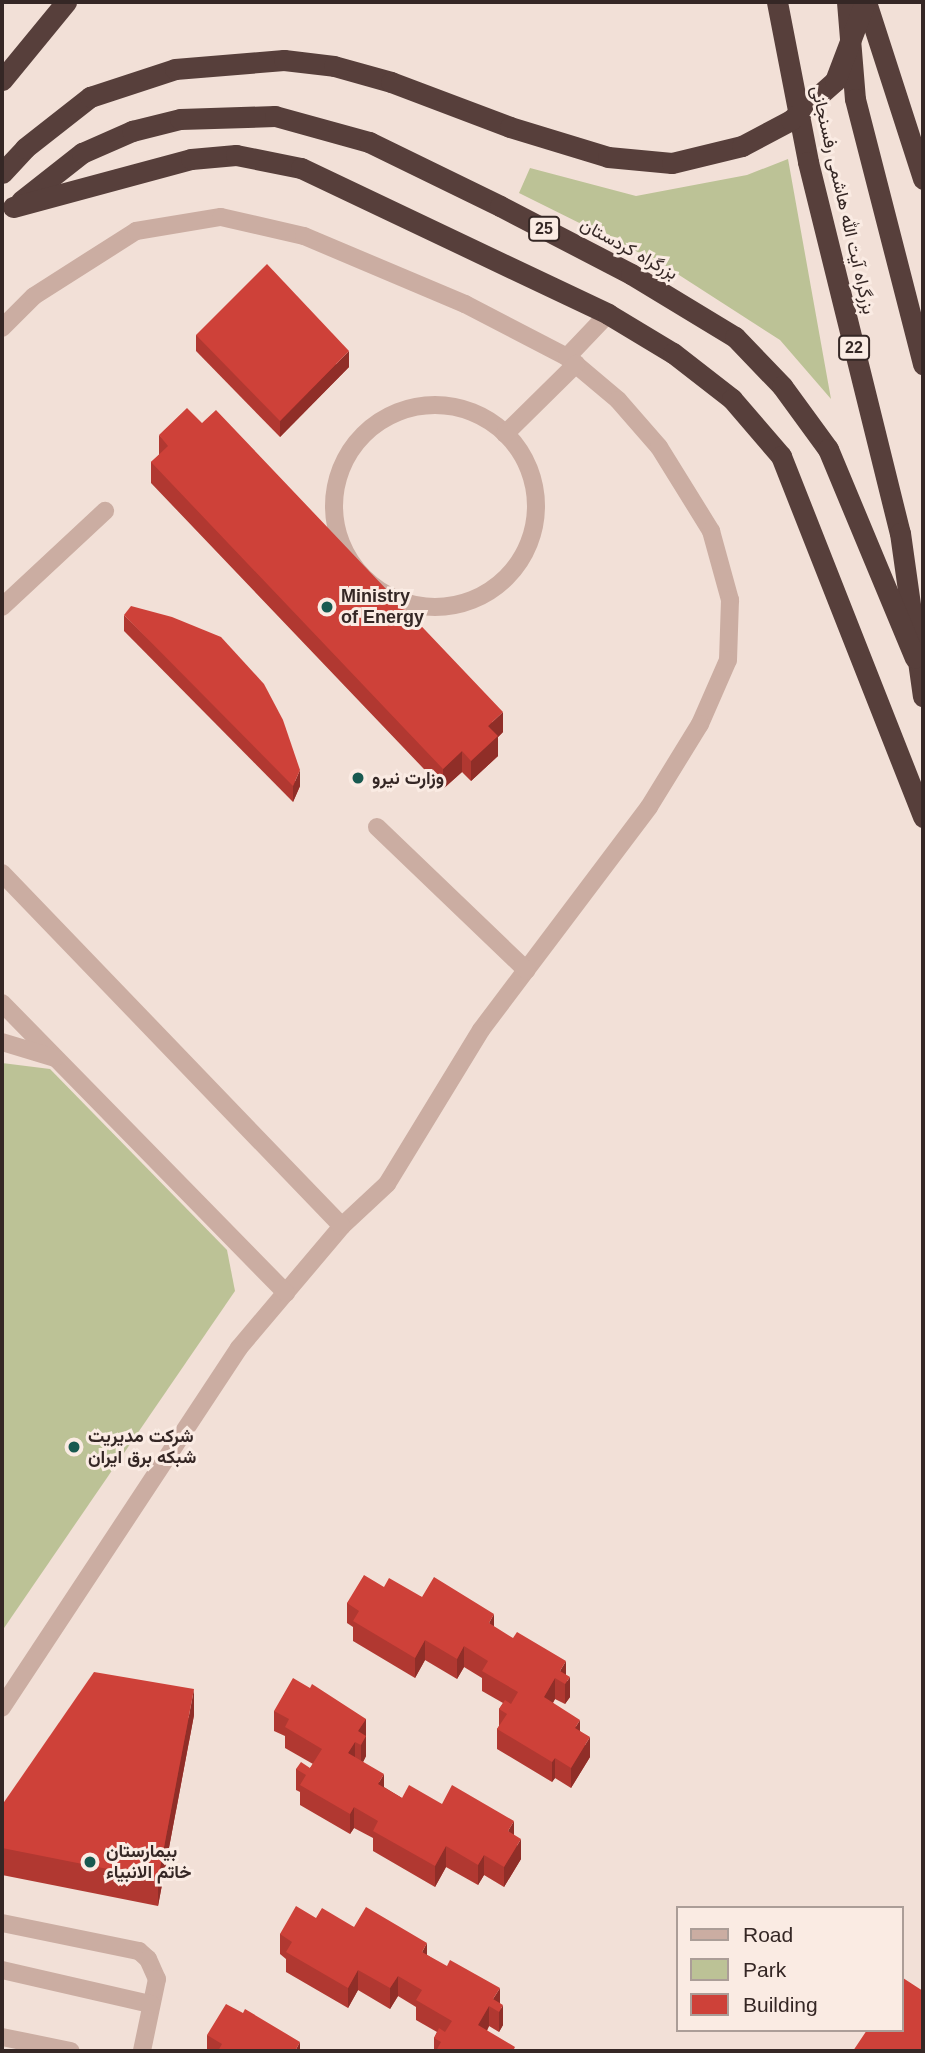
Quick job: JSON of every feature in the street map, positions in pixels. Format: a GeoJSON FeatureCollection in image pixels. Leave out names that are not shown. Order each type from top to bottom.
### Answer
{"type":"FeatureCollection","features":[{"type":"Feature","properties":{"kind":"highway"},"geometry":{"type":"LineString","coordinates":[[2,80],[66,2]]}},
{"type":"Feature","properties":{"kind":"highway","name":"بزرگراه آیت الله هاشمی رفسنجانی"},"geometry":{"type":"LineString","coordinates":[[777,2],[808,162],[900,533],[915,658],[923,696]]}},
{"type":"Feature","properties":{"kind":"highway","name":"بزرگراه آیت الله هاشمی رفسنجانی"},"geometry":{"type":"LineString","coordinates":[[847,2],[855,99],[923,364]]}},
{"type":"Feature","properties":{"kind":"highway"},"geometry":{"type":"LineString","coordinates":[[2,173],[25,148],[90,97],[175,69],[231,61],[285,60],[334,66],[391,82],[510,127],[608,157],[672,163],[742,146],[791,120],[835,81],[866,2]]}},
{"type":"Feature","properties":{"kind":"highway"},"geometry":{"type":"LineString","coordinates":[[866,2],[923,179]]}},
{"type":"Feature","properties":{"kind":"highway","name":"بزرگراه کردستان"},"geometry":{"type":"LineString","coordinates":[[7,210],[82,153],[132,131],[180,119],[228,116],[275,116],[369,142],[500,206],[631,274],[735,337],[782,386],[828,449],[915,658]]}},
{"type":"Feature","properties":{"kind":"highway"},"geometry":{"type":"LineString","coordinates":[[7,210],[191,159],[236,155],[301,168],[608,314],[673,353],[732,399],[781,456],[923,817]]}},
{"type":"Feature","properties":{"kind":"lane"},"geometry":{"type":"LineString","coordinates":[[2,328],[34,296],[136,231],[222,217],[304,236],[381,266],[572,361],[618,400],[659,447],[711,531],[730,600],[728,660],[700,724],[649,807],[481,1030],[387,1184],[342,1226],[239,1348],[2,1708]]}},
{"type":"Feature","properties":{"kind":"lane"},"geometry":{"type":"LineString","coordinates":[[505,434],[572,361],[608,314]]}},
{"type":"Feature","properties":{"kind":"lane"},"geometry":{"type":"LineString","coordinates":[[418,406],[451,406],[481,416],[505,434],[529,466],[537,500],[533,536],[517,567],[492,591],[459,605],[424,607],[391,598],[364,579],[341,544],[334,523],[334,491],[343,461],[362,435],[388,416],[418,406]]}},
{"type":"Feature","properties":{"kind":"lane"},"geometry":{"type":"LineString","coordinates":[[2,607],[105,510]]}},
{"type":"Feature","properties":{"kind":"lane"},"geometry":{"type":"LineString","coordinates":[[377,827],[526,970]]}},
{"type":"Feature","properties":{"kind":"lane"},"geometry":{"type":"LineString","coordinates":[[2,873],[342,1226]]}},
{"type":"Feature","properties":{"kind":"lane"},"geometry":{"type":"LineString","coordinates":[[2,1003],[286,1293]]}},
{"type":"Feature","properties":{"kind":"lane"},"geometry":{"type":"LineString","coordinates":[[2,1042],[57,1059]]}},
{"type":"Feature","properties":{"kind":"lane"},"geometry":{"type":"LineString","coordinates":[[2,1923],[139,1951],[154,1968],[151,2004],[142,2051]]}},
{"type":"Feature","properties":{"kind":"lane"},"geometry":{"type":"LineString","coordinates":[[2,1970],[151,2004]]}},
{"type":"Feature","properties":{"kind":"lane"},"geometry":{"type":"LineString","coordinates":[[2,2037],[71,2051]]}},
{"type":"Feature","properties":{"kind":"green space"},"geometry":{"type":"Polygon","coordinates":[[[788,159],[831,399],[780,340],[662,264],[519,193],[530,168],[636,196],[747,175],[788,159]]]}},
{"type":"Feature","properties":{"kind":"green space","name":"شرکت مدیریت شبکه برق ایران"},"geometry":{"type":"Polygon","coordinates":[[[2,1063],[50,1069],[227,1250],[235,1291],[2,1631],[2,1063]]]}},
{"type":"Feature","properties":{"kind":"building"},"geometry":{"type":"Polygon","coordinates":[[[267,264],[349,351],[280,421],[196,335],[267,264]]]}},
{"type":"Feature","properties":{"kind":"building","name":"Ministry of Energy"},"geometry":{"type":"Polygon","coordinates":[[[187,408],[202,423],[216,410],[503,712],[488,726],[498,736],[471,761],[462,751],[443,769],[151,462],[168,446],[159,435],[187,408]]]}},
{"type":"Feature","properties":{"kind":"building"},"geometry":{"type":"Polygon","coordinates":[[[131,606],[172,617],[221,637],[264,684],[283,720],[300,770],[293,786],[124,615],[131,606]]]}},
{"type":"Feature","properties":{"kind":"building"},"geometry":{"type":"Polygon","coordinates":[[[364,1575],[384,1587],[389,1578],[422,1597],[434,1577],[494,1614],[489,1623],[513,1638],[517,1632],[566,1661],[560,1671],[570,1677],[565,1684],[555,1678],[544,1697],[580,1720],[575,1728],[590,1737],[571,1768],[555,1758],[552,1762],[497,1729],[507,1714],[499,1709],[505,1700],[511,1704],[518,1692],[482,1671],[488,1661],[464,1646],[457,1659],[425,1640],[415,1658],[353,1621],[359,1611],[347,1603],[364,1575]]]}},
{"type":"Feature","properties":{"kind":"building"},"geometry":{"type":"Polygon","coordinates":[[[94,1672],[194,1689],[158,1879],[2,1848],[2,1805],[94,1672]]]}},
{"type":"Feature","properties":{"kind":"building"},"geometry":{"type":"Polygon","coordinates":[[[293,1678],[310,1688],[312,1684],[366,1719],[358,1731],[366,1736],[361,1745],[355,1742],[348,1753],[384,1774],[378,1784],[402,1798],[409,1785],[442,1804],[452,1785],[514,1821],[508,1831],[521,1839],[504,1867],[484,1855],[478,1865],[446,1846],[435,1866],[373,1831],[378,1821],[354,1807],[350,1814],[300,1785],[306,1775],[296,1769],[301,1762],[310,1768],[322,1749],[285,1727],[289,1719],[274,1711],[293,1678]]]}},
{"type":"Feature","properties":{"kind":"building"},"geometry":{"type":"Polygon","coordinates":[[[296,1906],[316,1918],[322,1908],[354,1927],[366,1907],[427,1943],[422,1952],[447,1966],[450,1960],[500,1988],[493,1999],[503,2005],[499,2012],[489,2006],[478,2025],[515,2047],[513,2051],[436,2051],[441,2042],[434,2038],[439,2028],[445,2032],[452,2021],[416,2000],[422,1990],[398,1976],[390,1988],[358,1970],[348,1988],[286,1952],[292,1942],[280,1934],[296,1906]]]}},
{"type":"Feature","properties":{"kind":"building"},"geometry":{"type":"Polygon","coordinates":[[[904,1979],[923,1991],[923,2051],[853,2051],[866,2032],[904,2032],[904,1979]]]}},
{"type":"Feature","properties":{"kind":"building"},"geometry":{"type":"Polygon","coordinates":[[[226,2004],[243,2013],[245,2009],[300,2042],[295,2051],[218,2051],[222,2044],[207,2035],[226,2004]]]}},
{"type":"Feature","properties":{"kind":"place","name":"Ministry of Energy"},"geometry":{"type":"Point","coordinates":[327,607]}},
{"type":"Feature","properties":{"kind":"place","name":"وزارت نیرو"},"geometry":{"type":"Point","coordinates":[358,778]}},
{"type":"Feature","properties":{"kind":"place","name":"شرکت مدیریت شبکه برق ایران"},"geometry":{"type":"Point","coordinates":[74,1447]}},
{"type":"Feature","properties":{"kind":"place","name":"بیمارستان خاتم الانبیاء"},"geometry":{"type":"Point","coordinates":[90,1862]}}]}
